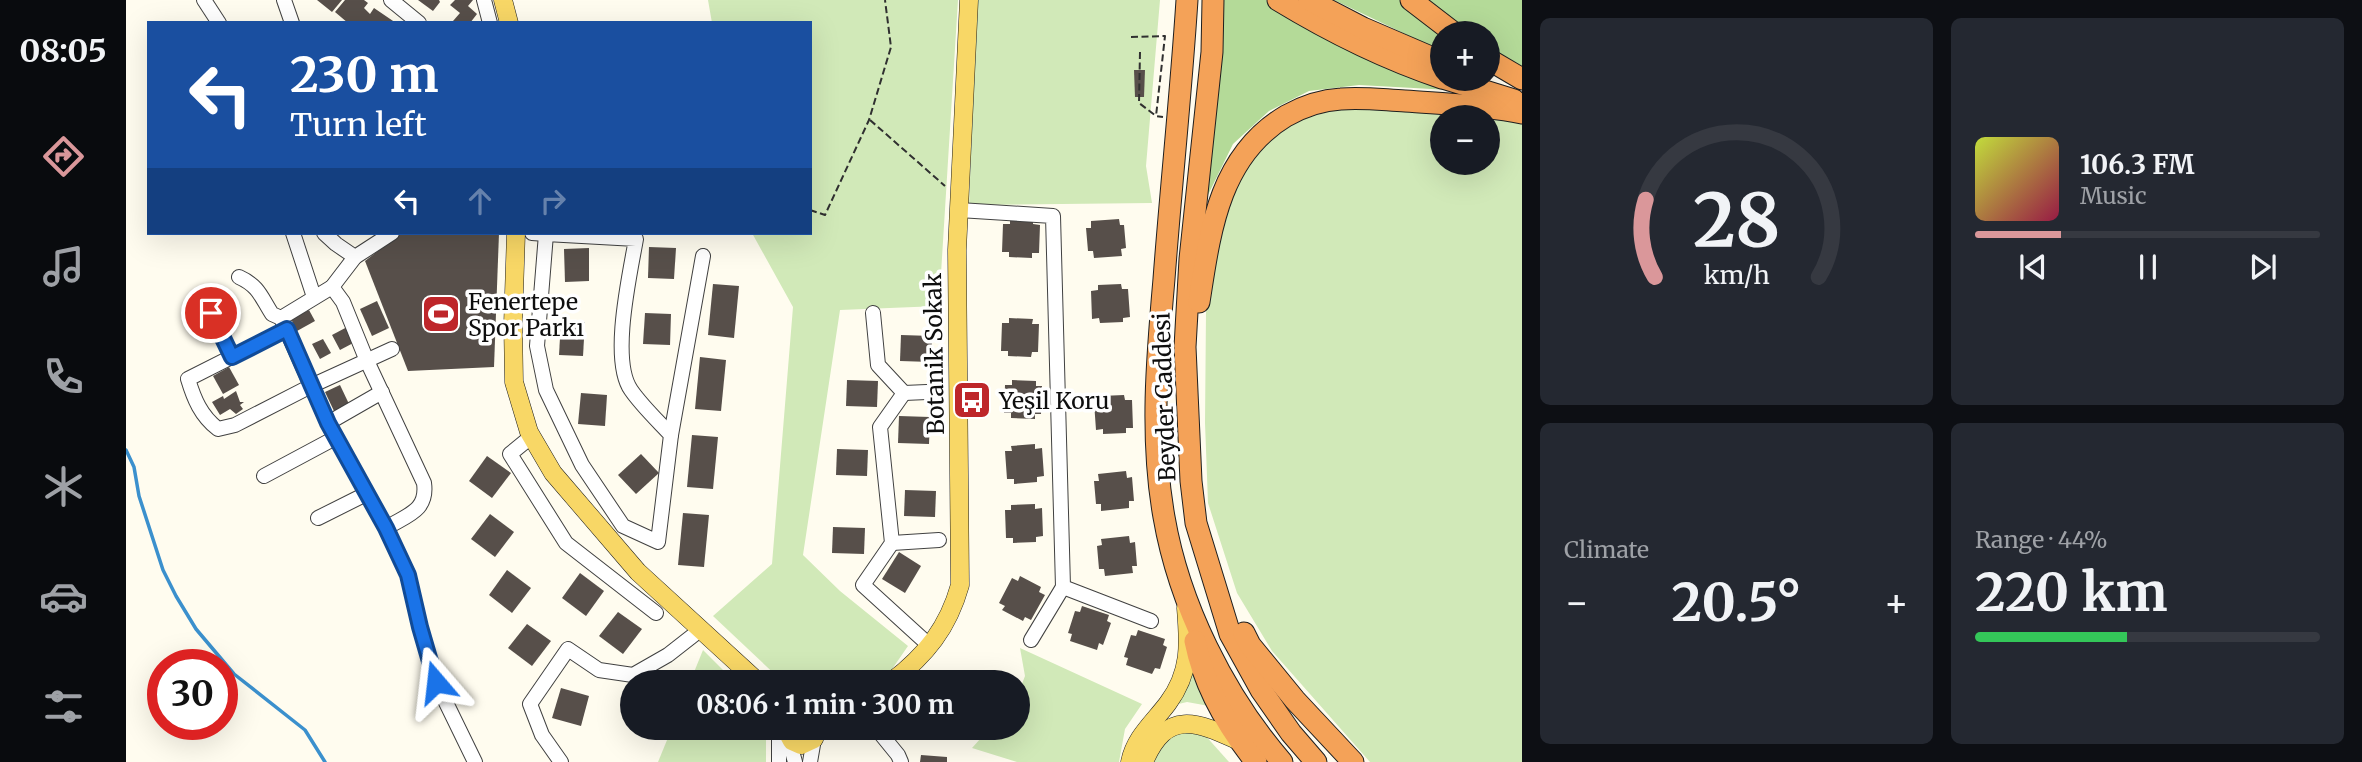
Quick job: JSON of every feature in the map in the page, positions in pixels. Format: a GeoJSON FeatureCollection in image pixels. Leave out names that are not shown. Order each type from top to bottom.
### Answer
{"type":"FeatureCollection","features":[{"type":"Feature","properties":{"kind":"highway","name":"Beyder Caddesi"},"geometry":{"type":"LineString","coordinates":[[1186,0],[1160,327],[1156,449],[1164,519],[1185,597],[1224,680],[1282,762]]}},
{"type":"Feature","properties":{"kind":"highway","name":"Beyder Caddesi"},"geometry":{"type":"LineString","coordinates":[[1213,0],[1212,52],[1190,259],[1185,347],[1195,513],[1230,634],[1261,690],[1291,733],[1316,762]]}},
{"type":"Feature","properties":{"kind":"highway"},"geometry":{"type":"LineString","coordinates":[[1278,0],[1307,18],[1378,52],[1430,72]]}},
{"type":"Feature","properties":{"kind":"highway"},"geometry":{"type":"LineString","coordinates":[[1309,0],[1363,28],[1430,57]]}},
{"type":"Feature","properties":{"kind":"highway"},"geometry":{"type":"LineString","coordinates":[[1411,0],[1438,21]]}},
{"type":"Feature","properties":{"kind":"highway"},"geometry":{"type":"LineString","coordinates":[[1500,66],[1522,79]]}},
{"type":"Feature","properties":{"kind":"highway"},"geometry":{"type":"LineString","coordinates":[[1500,82],[1522,88]]}},
{"type":"Feature","properties":{"kind":"highway"},"geometry":{"type":"LineString","coordinates":[[1486,91],[1522,102]]}},
{"type":"Feature","properties":{"kind":"highway"},"geometry":{"type":"LineString","coordinates":[[1185,347],[1197,314],[1202,280],[1223,191],[1240,157],[1260,134],[1275,123],[1296,110],[1340,99],[1445,103],[1522,113]]}},
{"type":"Feature","properties":{"kind":"highway"},"geometry":{"type":"LineString","coordinates":[[1216,585],[1250,645],[1295,700],[1353,762]]}},
{"type":"Feature","properties":{"kind":"highway"},"geometry":{"type":"LineString","coordinates":[[1185,597],[1211,692],[1239,741],[1256,762]]}},
{"type":"Feature","properties":{"kind":"main road"},"geometry":{"type":"LineString","coordinates":[[503,0],[508,21]]}},
{"type":"Feature","properties":{"kind":"main road","name":"Botanik Sokak"},"geometry":{"type":"LineString","coordinates":[[904,670],[930,646],[947,622],[960,585],[957,250],[969,0]]}},
{"type":"Feature","properties":{"kind":"main road"},"geometry":{"type":"LineString","coordinates":[[516,235],[514,382],[532,436],[554,473],[638,572],[744,670]]}},
{"type":"Feature","properties":{"kind":"main road"},"geometry":{"type":"LineString","coordinates":[[1130,762],[1137,742],[1169,701],[1185,670],[1189,648],[1185,597]]}},
{"type":"Feature","properties":{"kind":"main road"},"geometry":{"type":"LineString","coordinates":[[1144,762],[1154,742],[1167,730],[1180,725],[1199,724],[1239,741]]}},
{"type":"Feature","properties":{"kind":"main road"},"geometry":{"type":"LineString","coordinates":[[793,740],[801,745],[806,745],[811,740]]}},
{"type":"Feature","properties":{"kind":"street"},"geometry":{"type":"LineString","coordinates":[[204,0],[218,21]]}},
{"type":"Feature","properties":{"kind":"street"},"geometry":{"type":"LineString","coordinates":[[284,0],[291,21]]}},
{"type":"Feature","properties":{"kind":"street"},"geometry":{"type":"LineString","coordinates":[[391,0],[417,21]]}},
{"type":"Feature","properties":{"kind":"street"},"geometry":{"type":"LineString","coordinates":[[484,0],[489,21]]}},
{"type":"Feature","properties":{"kind":"street"},"geometry":{"type":"LineString","coordinates":[[959,210],[1053,216],[1063,587],[1031,640]]}},
{"type":"Feature","properties":{"kind":"street"},"geometry":{"type":"LineString","coordinates":[[294,235],[314,297]]}},
{"type":"Feature","properties":{"kind":"street"},"geometry":{"type":"LineString","coordinates":[[326,235],[355,257]]}},
{"type":"Feature","properties":{"kind":"street"},"geometry":{"type":"LineString","coordinates":[[389,235],[355,257],[332,288],[314,297],[284,323],[232,357],[188,379],[193,397],[208,421],[218,429],[234,425],[392,349]]}},
{"type":"Feature","properties":{"kind":"street"},"geometry":{"type":"LineString","coordinates":[[547,235],[537,346],[546,390],[582,465],[623,526],[658,542],[671,435],[703,256]]}},
{"type":"Feature","properties":{"kind":"street"},"geometry":{"type":"LineString","coordinates":[[565,235],[636,239],[621,355],[629,388],[671,435]]}},
{"type":"Feature","properties":{"kind":"street"},"geometry":{"type":"LineString","coordinates":[[239,277],[250,282],[259,291],[272,314],[284,323],[335,438],[386,528],[408,575],[436,682],[475,762]]}},
{"type":"Feature","properties":{"kind":"street"},"geometry":{"type":"LineString","coordinates":[[332,288],[343,302],[367,361],[424,483],[426,495],[421,506],[386,528]]}},
{"type":"Feature","properties":{"kind":"street"},"geometry":{"type":"LineString","coordinates":[[211,313],[232,357]]}},
{"type":"Feature","properties":{"kind":"street"},"geometry":{"type":"LineString","coordinates":[[873,313],[877,365],[904,393],[927,392]]}},
{"type":"Feature","properties":{"kind":"street"},"geometry":{"type":"LineString","coordinates":[[328,423],[382,392]]}},
{"type":"Feature","properties":{"kind":"street"},"geometry":{"type":"LineString","coordinates":[[904,393],[880,427],[892,543],[863,585],[930,646]]}},
{"type":"Feature","properties":{"kind":"street"},"geometry":{"type":"LineString","coordinates":[[532,436],[510,454],[566,543],[656,613]]}},
{"type":"Feature","properties":{"kind":"street"},"geometry":{"type":"LineString","coordinates":[[264,476],[335,438]]}},
{"type":"Feature","properties":{"kind":"street"},"geometry":{"type":"LineString","coordinates":[[318,518],[366,494]]}},
{"type":"Feature","properties":{"kind":"street"},"geometry":{"type":"LineString","coordinates":[[892,543],[939,540]]}},
{"type":"Feature","properties":{"kind":"street"},"geometry":{"type":"LineString","coordinates":[[1063,587],[1151,621]]}},
{"type":"Feature","properties":{"kind":"street"},"geometry":{"type":"LineString","coordinates":[[561,762],[542,735],[530,705],[568,649],[599,670],[633,674],[668,655],[700,630]]}},
{"type":"Feature","properties":{"kind":"street"},"geometry":{"type":"LineString","coordinates":[[779,762],[783,740]]}},
{"type":"Feature","properties":{"kind":"street"},"geometry":{"type":"LineString","coordinates":[[788,740],[795,762]]}},
{"type":"Feature","properties":{"kind":"street"},"geometry":{"type":"LineString","coordinates":[[810,762],[816,740]]}},
{"type":"Feature","properties":{"kind":"street"},"geometry":{"type":"LineString","coordinates":[[886,740],[901,762]]}},
{"type":"Feature","properties":{"kind":"path"},"geometry":{"type":"LineString","coordinates":[[812,211],[825,215],[869,120],[891,47],[885,0]]}},
{"type":"Feature","properties":{"kind":"path"},"geometry":{"type":"LineString","coordinates":[[1132,37],[1165,36],[1156,116]]}},
{"type":"Feature","properties":{"kind":"path"},"geometry":{"type":"LineString","coordinates":[[1140,52],[1139,103],[1156,116],[1178,120]]}},
{"type":"Feature","properties":{"kind":"path"},"geometry":{"type":"LineString","coordinates":[[869,120],[945,186],[960,191]]}},
{"type":"Feature","properties":{"kind":"green space"},"geometry":{"type":"Polygon","coordinates":[[[708,0],[958,0],[939,306],[840,310],[803,555],[840,591],[908,646],[891,670],[770,670],[713,616],[772,564],[793,307],[753,235],[812,235],[812,21],[712,21],[708,0]]]}},
{"type":"Feature","properties":{"kind":"green space"},"geometry":{"type":"Polygon","coordinates":[[[977,0],[1160,0],[1146,166],[1152,203],[969,205],[977,0]]]}},
{"type":"Feature","properties":{"kind":"green space"},"geometry":{"type":"Polygon","coordinates":[[[1223,0],[1266,0],[1279,9],[1430,75],[1430,89],[1359,85],[1309,91],[1269,111],[1233,144],[1206,199],[1223,0]]]}},
{"type":"Feature","properties":{"kind":"green space"},"geometry":{"type":"Polygon","coordinates":[[[1334,0],[1403,0],[1430,23],[1430,45],[1334,0]]]}},
{"type":"Feature","properties":{"kind":"green space"},"geometry":{"type":"Polygon","coordinates":[[[1428,0],[1522,0],[1522,67],[1500,54],[1500,21],[1455,21],[1428,0]]]}},
{"type":"Feature","properties":{"kind":"green space"},"geometry":{"type":"Polygon","coordinates":[[[1356,105],[1430,110],[1430,175],[1500,175],[1500,116],[1522,121],[1522,762],[1370,762],[1272,651],[1237,593],[1208,503],[1205,423],[1206,312],[1226,211],[1244,167],[1270,135],[1307,113],[1356,105]]]}},
{"type":"Feature","properties":{"kind":"green space"},"geometry":{"type":"Polygon","coordinates":[[[1020,648],[1142,704],[1125,729],[1119,762],[1017,762],[972,748],[979,740],[1030,740],[1030,670],[1024,670],[1020,648]]]}},
{"type":"Feature","properties":{"kind":"green space"},"geometry":{"type":"Polygon","coordinates":[[[703,650],[723,670],[695,670],[703,650]]]}},
{"type":"Feature","properties":{"kind":"green space"},"geometry":{"type":"Polygon","coordinates":[[[1194,667],[1209,706],[1187,702],[1170,706],[1194,667]]]}},
{"type":"Feature","properties":{"kind":"green space"},"geometry":{"type":"Polygon","coordinates":[[[1185,729],[1204,734],[1229,762],[1152,762],[1158,745],[1185,729]]]}},
{"type":"Feature","properties":{"kind":"green space"},"geometry":{"type":"Polygon","coordinates":[[[667,740],[766,740],[766,762],[658,762],[667,740]]]}},
{"type":"Feature","properties":{"kind":"building"},"geometry":{"type":"Polygon","coordinates":[[[317,0],[342,0],[332,12],[317,0]]]}},
{"type":"Feature","properties":{"kind":"building"},"geometry":{"type":"Polygon","coordinates":[[[345,0],[364,0],[368,3],[364,8],[370,14],[374,8],[393,21],[346,21],[335,12],[345,0]]]}},
{"type":"Feature","properties":{"kind":"building"},"geometry":{"type":"Polygon","coordinates":[[[418,0],[439,0],[440,2],[433,11],[418,0]]]}},
{"type":"Feature","properties":{"kind":"building"},"geometry":{"type":"Polygon","coordinates":[[[455,0],[473,0],[468,6],[477,14],[472,21],[453,21],[460,13],[450,5],[455,0]]]}},
{"type":"Feature","properties":{"kind":"building"},"geometry":{"type":"Polygon","coordinates":[[[1134,70],[1145,70],[1144,97],[1135,97],[1134,70]]]}},
{"type":"Feature","properties":{"kind":"building"},"geometry":{"type":"Polygon","coordinates":[[[1010,219],[1033,220],[1033,224],[1040,225],[1039,253],[1032,253],[1032,258],[1009,257],[1009,252],[1002,252],[1003,224],[1010,224],[1010,219]]]}},
{"type":"Feature","properties":{"kind":"building"},"geometry":{"type":"Polygon","coordinates":[[[1119,219],[1120,225],[1124,225],[1126,248],[1121,249],[1122,256],[1094,258],[1093,251],[1088,251],[1086,228],[1091,228],[1091,221],[1119,219]]]}},
{"type":"Feature","properties":{"kind":"building","name":"Fenertepe Spor Parkı"},"geometry":{"type":"Polygon","coordinates":[[[398,235],[499,235],[494,367],[408,371],[365,261],[398,235]]]}},
{"type":"Feature","properties":{"kind":"building"},"geometry":{"type":"Polygon","coordinates":[[[649,247],[676,248],[674,279],[648,278],[649,247]]]}},
{"type":"Feature","properties":{"kind":"building"},"geometry":{"type":"Polygon","coordinates":[[[589,248],[589,281],[565,282],[564,249],[589,248]]]}},
{"type":"Feature","properties":{"kind":"building"},"geometry":{"type":"Polygon","coordinates":[[[713,284],[739,286],[734,338],[708,335],[713,284]]]}},
{"type":"Feature","properties":{"kind":"building"},"geometry":{"type":"Polygon","coordinates":[[[1121,284],[1122,289],[1128,289],[1130,317],[1123,318],[1123,322],[1100,323],[1099,318],[1092,319],[1091,291],[1098,290],[1098,285],[1121,284]]]}},
{"type":"Feature","properties":{"kind":"building"},"geometry":{"type":"Polygon","coordinates":[[[377,301],[389,328],[372,336],[360,309],[377,301]]]}},
{"type":"Feature","properties":{"kind":"building"},"geometry":{"type":"Polygon","coordinates":[[[309,310],[315,321],[297,331],[291,319],[309,310]]]}},
{"type":"Feature","properties":{"kind":"building"},"geometry":{"type":"Polygon","coordinates":[[[645,313],[671,314],[670,345],[643,344],[645,313]]]}},
{"type":"Feature","properties":{"kind":"building"},"geometry":{"type":"Polygon","coordinates":[[[1009,318],[1033,319],[1032,324],[1039,324],[1038,352],[1032,352],[1031,357],[1008,356],[1008,351],[1001,351],[1002,323],[1009,323],[1009,318]]]}},
{"type":"Feature","properties":{"kind":"building"},"geometry":{"type":"Polygon","coordinates":[[[561,321],[585,322],[583,356],[559,355],[561,321]]]}},
{"type":"Feature","properties":{"kind":"building"},"geometry":{"type":"Polygon","coordinates":[[[349,326],[357,341],[340,350],[332,335],[349,326]]]}},
{"type":"Feature","properties":{"kind":"building"},"geometry":{"type":"Polygon","coordinates":[[[901,335],[932,336],[931,362],[900,361],[901,335]]]}},
{"type":"Feature","properties":{"kind":"building"},"geometry":{"type":"Polygon","coordinates":[[[323,339],[331,353],[320,359],[312,344],[323,339]]]}},
{"type":"Feature","properties":{"kind":"building"},"geometry":{"type":"Polygon","coordinates":[[[700,357],[726,360],[721,411],[695,409],[700,357]]]}},
{"type":"Feature","properties":{"kind":"building"},"geometry":{"type":"Polygon","coordinates":[[[229,367],[239,385],[223,394],[213,376],[229,367]]]}},
{"type":"Feature","properties":{"kind":"building"},"geometry":{"type":"Polygon","coordinates":[[[847,380],[878,381],[877,407],[846,406],[847,380]]]}},
{"type":"Feature","properties":{"kind":"building"},"geometry":{"type":"Polygon","coordinates":[[[1012,380],[1036,381],[1036,386],[1042,386],[1041,414],[1035,414],[1035,419],[1011,418],[1011,413],[1004,413],[1005,385],[1012,385],[1012,380]]]}},
{"type":"Feature","properties":{"kind":"building"},"geometry":{"type":"Polygon","coordinates":[[[340,385],[349,404],[334,411],[325,392],[340,385]]]}},
{"type":"Feature","properties":{"kind":"building"},"geometry":{"type":"Polygon","coordinates":[[[236,391],[240,402],[244,402],[240,405],[243,409],[236,414],[230,409],[220,415],[212,402],[223,396],[224,399],[236,391]]]}},
{"type":"Feature","properties":{"kind":"building"},"geometry":{"type":"Polygon","coordinates":[[[581,393],[607,395],[605,426],[578,424],[581,393]]]}},
{"type":"Feature","properties":{"kind":"building"},"geometry":{"type":"Polygon","coordinates":[[[1124,395],[1125,400],[1132,400],[1133,428],[1126,428],[1126,433],[1103,434],[1103,429],[1096,430],[1094,402],[1101,401],[1101,396],[1124,395]]]}},
{"type":"Feature","properties":{"kind":"building"},"geometry":{"type":"Polygon","coordinates":[[[899,416],[930,417],[929,444],[898,443],[899,416]]]}},
{"type":"Feature","properties":{"kind":"building"},"geometry":{"type":"Polygon","coordinates":[[[692,435],[718,437],[713,489],[687,487],[692,435]]]}},
{"type":"Feature","properties":{"kind":"building"},"geometry":{"type":"Polygon","coordinates":[[[1035,444],[1035,449],[1042,448],[1044,476],[1037,477],[1037,482],[1014,484],[1014,479],[1007,479],[1005,451],[1012,451],[1011,446],[1035,444]]]}},
{"type":"Feature","properties":{"kind":"building"},"geometry":{"type":"Polygon","coordinates":[[[837,449],[868,450],[867,476],[836,475],[837,449]]]}},
{"type":"Feature","properties":{"kind":"building"},"geometry":{"type":"Polygon","coordinates":[[[641,454],[659,473],[636,494],[618,475],[641,454]]]}},
{"type":"Feature","properties":{"kind":"building"},"geometry":{"type":"Polygon","coordinates":[[[487,456],[511,473],[492,498],[469,481],[487,456]]]}},
{"type":"Feature","properties":{"kind":"building"},"geometry":{"type":"Polygon","coordinates":[[[1126,471],[1127,478],[1132,477],[1134,501],[1129,501],[1129,508],[1101,511],[1101,504],[1096,504],[1094,481],[1099,481],[1098,474],[1126,471]]]}},
{"type":"Feature","properties":{"kind":"building"},"geometry":{"type":"Polygon","coordinates":[[[905,490],[936,491],[935,517],[904,516],[905,490]]]}},
{"type":"Feature","properties":{"kind":"building"},"geometry":{"type":"Polygon","coordinates":[[[1035,504],[1035,509],[1042,508],[1043,536],[1036,537],[1036,542],[1013,543],[1013,538],[1006,538],[1005,510],[1011,510],[1011,505],[1035,504]]]}},
{"type":"Feature","properties":{"kind":"building"},"geometry":{"type":"Polygon","coordinates":[[[683,513],[709,515],[704,567],[678,565],[683,513]]]}},
{"type":"Feature","properties":{"kind":"building"},"geometry":{"type":"Polygon","coordinates":[[[490,514],[514,532],[495,557],[471,539],[490,514]]]}},
{"type":"Feature","properties":{"kind":"building"},"geometry":{"type":"Polygon","coordinates":[[[833,527],[865,528],[864,554],[832,553],[833,527]]]}},
{"type":"Feature","properties":{"kind":"building"},"geometry":{"type":"Polygon","coordinates":[[[1129,536],[1130,543],[1135,542],[1137,566],[1132,566],[1133,573],[1105,576],[1104,569],[1099,569],[1097,546],[1102,545],[1101,539],[1129,536]]]}},
{"type":"Feature","properties":{"kind":"building"},"geometry":{"type":"Polygon","coordinates":[[[899,552],[921,566],[905,593],[882,579],[899,552]]]}},
{"type":"Feature","properties":{"kind":"building"},"geometry":{"type":"Polygon","coordinates":[[[507,570],[531,588],[512,613],[489,595],[507,570]]]}},
{"type":"Feature","properties":{"kind":"building"},"geometry":{"type":"Polygon","coordinates":[[[580,573],[604,591],[586,616],[562,598],[580,573]]]}},
{"type":"Feature","properties":{"kind":"building"},"geometry":{"type":"Polygon","coordinates":[[[1020,576],[1041,587],[1039,592],[1045,595],[1031,620],[1025,617],[1023,621],[1002,610],[1005,606],[999,603],[1012,578],[1018,581],[1020,576]]]}},
{"type":"Feature","properties":{"kind":"building"},"geometry":{"type":"Polygon","coordinates":[[[1082,606],[1109,615],[1107,621],[1111,623],[1103,645],[1099,643],[1097,650],[1070,641],[1072,634],[1068,633],[1075,611],[1080,612],[1082,606]]]}},
{"type":"Feature","properties":{"kind":"building"},"geometry":{"type":"Polygon","coordinates":[[[618,612],[642,629],[623,654],[599,636],[618,612]]]}},
{"type":"Feature","properties":{"kind":"building"},"geometry":{"type":"Polygon","coordinates":[[[527,624],[551,641],[532,666],[508,648],[527,624]]]}},
{"type":"Feature","properties":{"kind":"building"},"geometry":{"type":"Polygon","coordinates":[[[1138,630],[1165,639],[1163,645],[1167,647],[1160,669],[1155,668],[1152,674],[1126,665],[1128,658],[1124,657],[1131,635],[1136,636],[1138,630]]]}},
{"type":"Feature","properties":{"kind":"building"},"geometry":{"type":"Polygon","coordinates":[[[561,688],[589,696],[581,726],[552,718],[561,688]]]}},
{"type":"Feature","properties":{"kind":"building"},"geometry":{"type":"Polygon","coordinates":[[[921,755],[947,757],[947,762],[920,762],[921,755]]]}},
{"type":"Feature","properties":{"kind":"waterway"},"geometry":{"type":"LineString","coordinates":[[126,450],[134,467],[139,496],[163,570],[196,629],[234,674],[305,730],[325,762]]}},
{"type":"Feature","properties":{"kind":"place","name":"Fenertepe Spor Parkı"},"geometry":{"type":"Point","coordinates":[441,314]}},
{"type":"Feature","properties":{"kind":"place","name":"Yeşil Koru"},"geometry":{"type":"Point","coordinates":[972,400]}},
{"type":"Feature","properties":{"kind":"route"},"geometry":{"type":"LineString","coordinates":[[211,313],[232,357],[287,329],[328,423],[386,528],[408,575],[436,682]]}}]}
